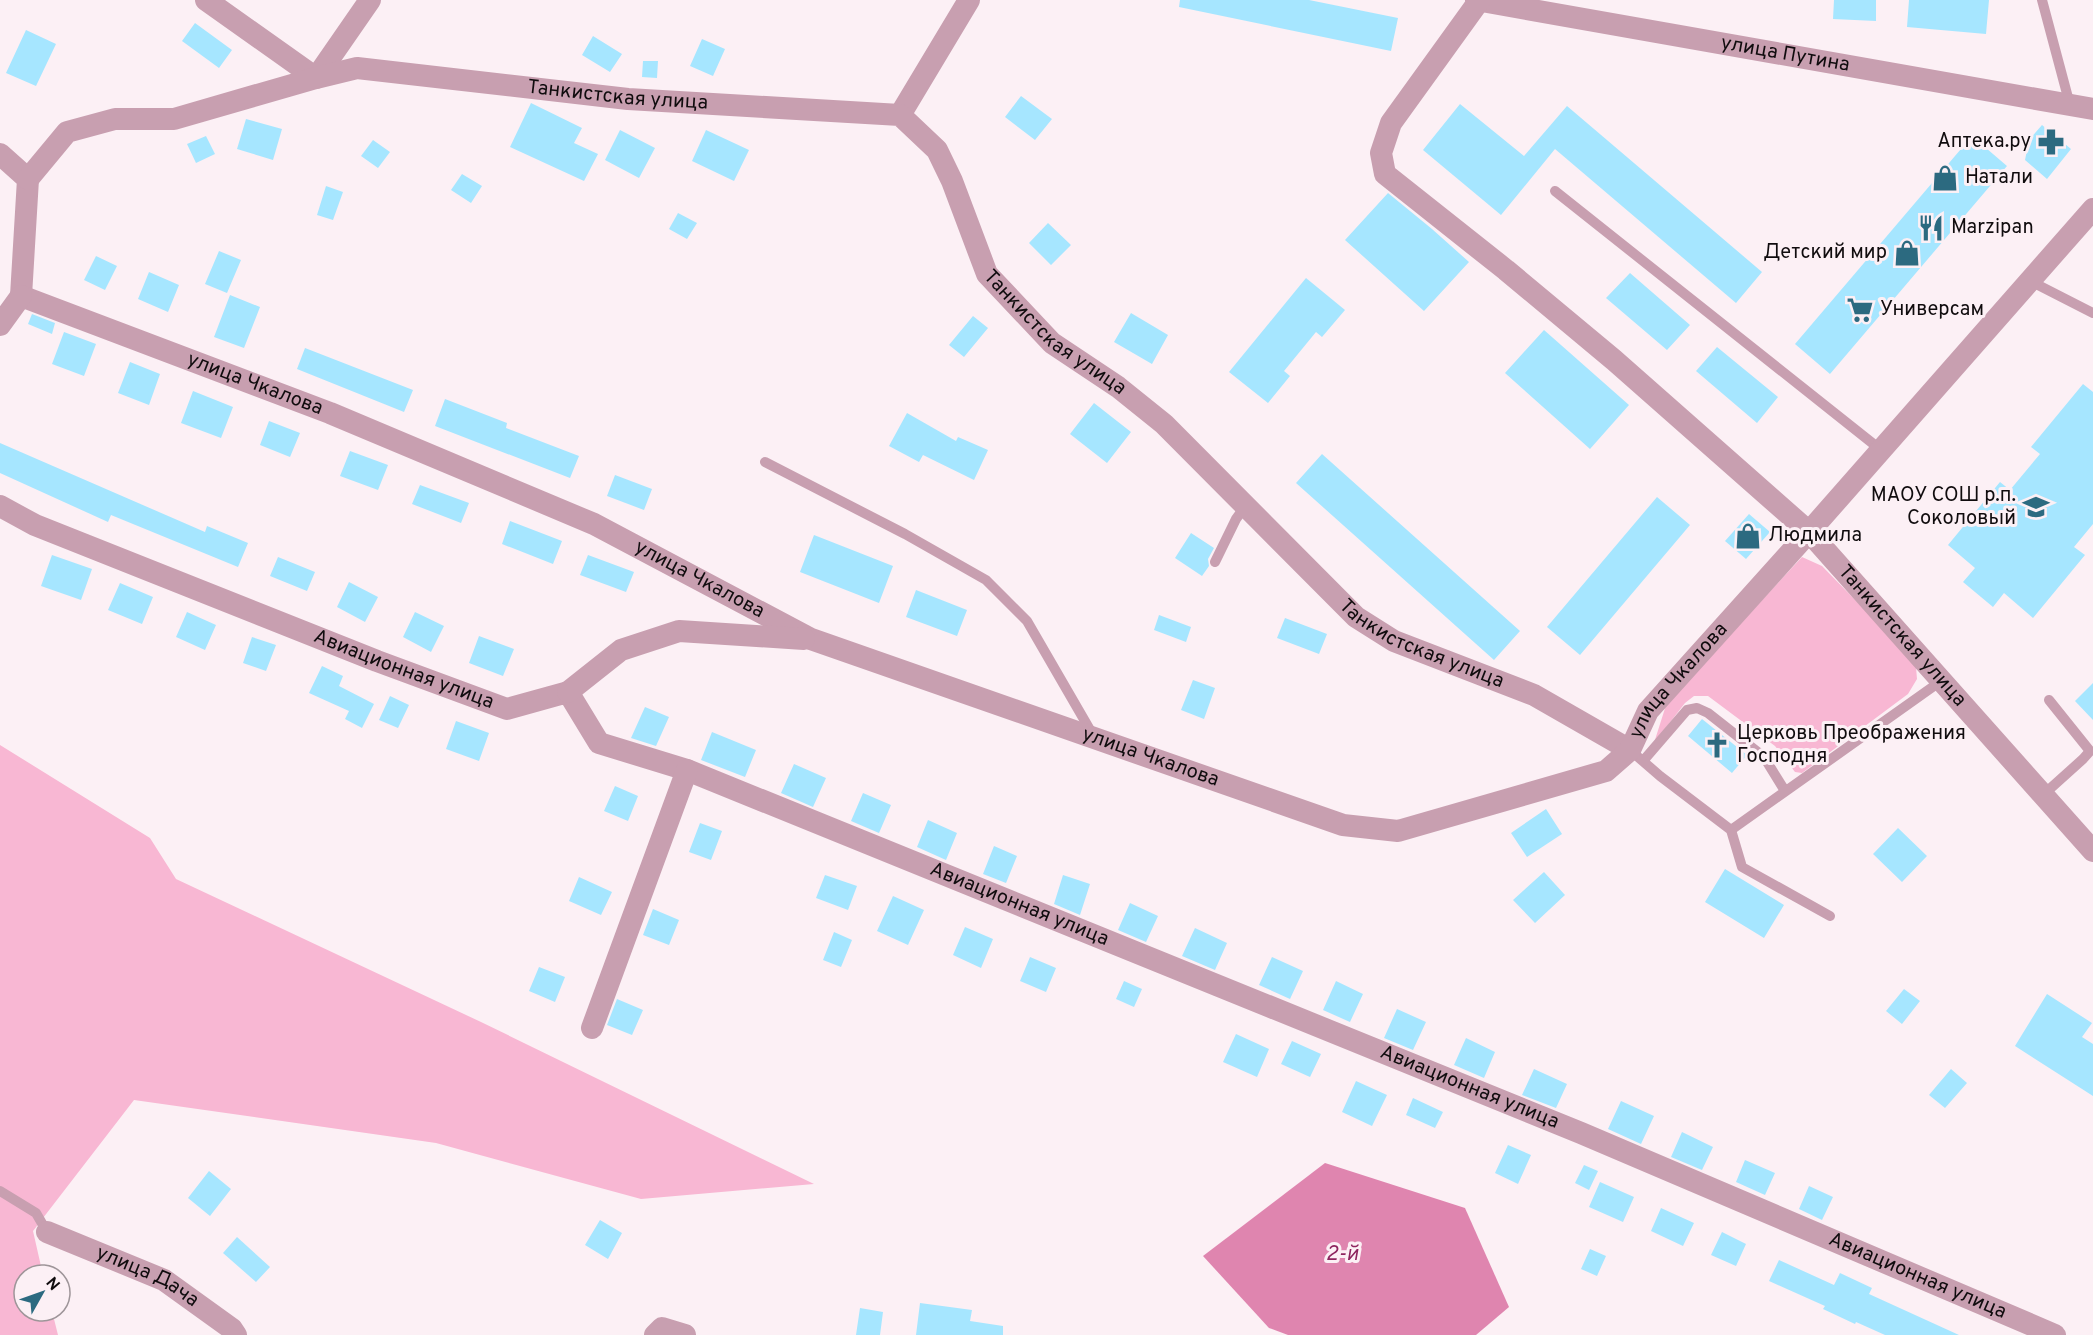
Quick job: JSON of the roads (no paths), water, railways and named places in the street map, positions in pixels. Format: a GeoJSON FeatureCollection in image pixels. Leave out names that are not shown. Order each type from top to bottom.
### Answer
{"type":"FeatureCollection","features":[{"type":"Feature","properties":{"kind":"street"},"geometry":{"type":"LineString","coordinates":[[206,0],[316,78],[370,0]]}},
{"type":"Feature","properties":{"kind":"street"},"geometry":{"type":"LineString","coordinates":[[900,115],[969,0]]}},
{"type":"Feature","properties":{"kind":"street","name":"Танкистская улица"},"geometry":{"type":"LineString","coordinates":[[1478,0],[1391,123],[1381,153],[1385,174],[1506,270],[1605,353],[1809,532],[2093,851]]}},
{"type":"Feature","properties":{"kind":"street","name":"улица Путина"},"geometry":{"type":"LineString","coordinates":[[1478,0],[2093,109]]}},
{"type":"Feature","properties":{"kind":"street","name":"Танкистская улица"},"geometry":{"type":"LineString","coordinates":[[28,179],[67,132],[115,118],[174,119],[357,68],[628,99],[900,115],[937,150],[952,181],[987,274],[1052,343],[1118,387],[1164,424],[1356,617],[1394,641],[1534,695],[1636,755]]}},
{"type":"Feature","properties":{"kind":"street"},"geometry":{"type":"LineString","coordinates":[[0,154],[28,179],[21,296],[0,325]]}},
{"type":"Feature","properties":{"kind":"street","name":"улица Чкалова"},"geometry":{"type":"LineString","coordinates":[[21,296],[330,413],[594,524],[811,639],[1343,825],[1398,831],[1606,771],[1636,755],[1648,711],[2093,209]]}},
{"type":"Feature","properties":{"kind":"street","name":"Авиационная улица"},"geometry":{"type":"LineString","coordinates":[[0,506],[35,525],[377,661],[507,709],[568,692],[599,743],[687,770],[1581,1133],[2055,1335]]}},
{"type":"Feature","properties":{"kind":"street"},"geometry":{"type":"LineString","coordinates":[[568,692],[621,650],[680,631],[811,639]]}},
{"type":"Feature","properties":{"kind":"street"},"geometry":{"type":"LineString","coordinates":[[592,1028],[687,770]]}},
{"type":"Feature","properties":{"kind":"street","name":"улица Дача"},"geometry":{"type":"LineString","coordinates":[[47,1232],[164,1280],[232,1329],[236,1335]]}},
{"type":"Feature","properties":{"kind":"street"},"geometry":{"type":"LineString","coordinates":[[655,1335],[662,1328],[685,1335]]}},
{"type":"Feature","properties":{"kind":"lane"},"geometry":{"type":"LineString","coordinates":[[2042,0],[2070,105]]}},
{"type":"Feature","properties":{"kind":"lane"},"geometry":{"type":"LineString","coordinates":[[1555,191],[1881,450]]}},
{"type":"Feature","properties":{"kind":"lane"},"geometry":{"type":"LineString","coordinates":[[2030,281],[2093,313]]}},
{"type":"Feature","properties":{"kind":"lane"},"geometry":{"type":"LineString","coordinates":[[765,462],[905,534],[986,580],[1027,621],[1095,739]]}},
{"type":"Feature","properties":{"kind":"lane"},"geometry":{"type":"LineString","coordinates":[[1215,562],[1236,519],[1246,505]]}},
{"type":"Feature","properties":{"kind":"lane"},"geometry":{"type":"LineString","coordinates":[[1731,830],[1941,681]]}},
{"type":"Feature","properties":{"kind":"lane"},"geometry":{"type":"LineString","coordinates":[[2043,795],[2090,751],[2049,700]]}},
{"type":"Feature","properties":{"kind":"lane"},"geometry":{"type":"LineString","coordinates":[[1785,791],[1764,757],[1708,713],[1697,708],[1687,710],[1636,755],[1731,830],[1742,867],[1830,916]]}},
{"type":"Feature","properties":{"kind":"lane"},"geometry":{"type":"LineString","coordinates":[[0,1191],[36,1213],[47,1232]]}},
{"type":"Feature","properties":{"kind":"water","name":"2-й"},"geometry":{"type":"Polygon","coordinates":[[[1325,1163],[1465,1208],[1509,1307],[1476,1335],[1288,1335],[1269,1328],[1203,1256],[1325,1163]]]}},
{"type":"Feature","properties":{"kind":"place","name":"Аптека.ру"},"geometry":{"type":"Point","coordinates":[2051,142]}},
{"type":"Feature","properties":{"kind":"place","name":"Натали"},"geometry":{"type":"Point","coordinates":[1945,178]}},
{"type":"Feature","properties":{"kind":"place","name":"Marzipan"},"geometry":{"type":"Point","coordinates":[1931,228]}},
{"type":"Feature","properties":{"kind":"place","name":"Детский мир"},"geometry":{"type":"Point","coordinates":[1907,253]}},
{"type":"Feature","properties":{"kind":"place","name":"Универсам"},"geometry":{"type":"Point","coordinates":[1860,310]}},
{"type":"Feature","properties":{"kind":"place","name":"МАОУ СОШ р.п. Соколовый"},"geometry":{"type":"Point","coordinates":[2036,507]}},
{"type":"Feature","properties":{"kind":"place","name":"Людмила"},"geometry":{"type":"Point","coordinates":[1748,536]}},
{"type":"Feature","properties":{"kind":"place","name":"Церковь Преображения Господня"},"geometry":{"type":"Point","coordinates":[1717,745]}}]}
